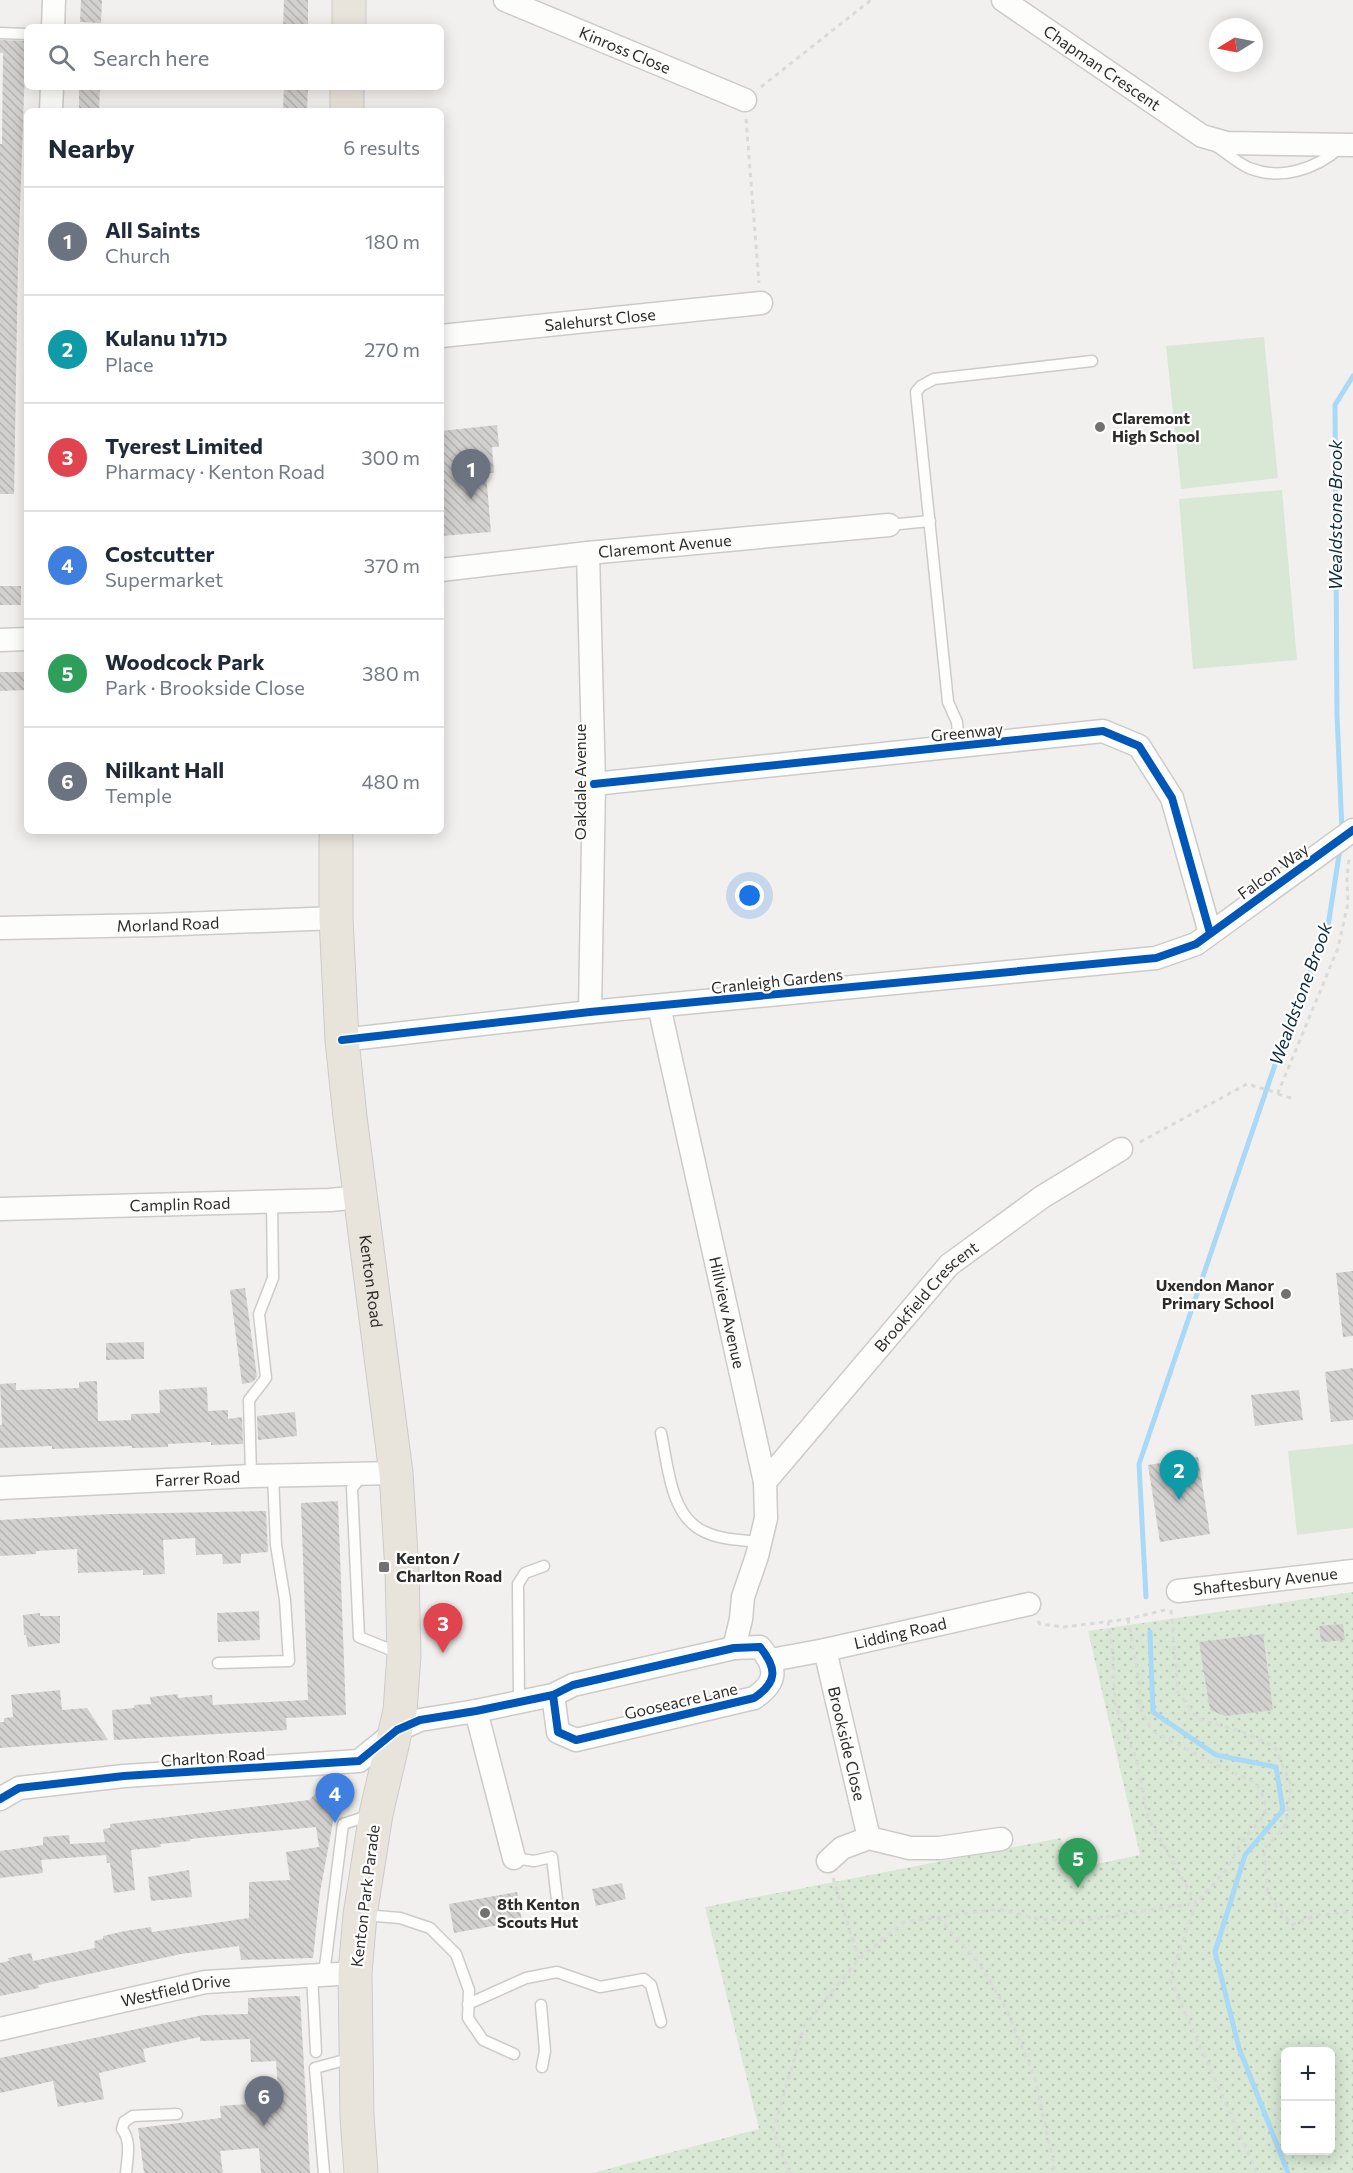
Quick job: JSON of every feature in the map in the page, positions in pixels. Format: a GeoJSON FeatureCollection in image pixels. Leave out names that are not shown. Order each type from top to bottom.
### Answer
{"type":"FeatureCollection","features":[{"type":"Feature","properties":{"kind":"main road"},"geometry":{"type":"LineString","coordinates":[[349,0],[349,24]]}},
{"type":"Feature","properties":{"kind":"main road"},"geometry":{"type":"LineString","coordinates":[[347,90],[347,108]]}},
{"type":"Feature","properties":{"kind":"main road","name":"Kenton Road"},"geometry":{"type":"LineString","coordinates":[[336,834],[336,918],[342,1040],[396,1473],[404,1655],[404,1683],[397,1730]]}},
{"type":"Feature","properties":{"kind":"main road","name":"Kenton Park Parade"},"geometry":{"type":"LineString","coordinates":[[361,2173],[356,2057],[330,1973],[360,1915],[376,1814],[397,1730]]}},
{"type":"Feature","properties":{"kind":"street"},"geometry":{"type":"LineString","coordinates":[[53,24],[54,0]]}},
{"type":"Feature","properties":{"kind":"street","name":"Kinross Close"},"geometry":{"type":"LineString","coordinates":[[505,0],[745,100]]}},
{"type":"Feature","properties":{"kind":"street","name":"Chapman Crescent"},"geometry":{"type":"LineString","coordinates":[[1003,0],[1202,136],[1227,143],[1348,145]]}},
{"type":"Feature","properties":{"kind":"street"},"geometry":{"type":"LineString","coordinates":[[51,108],[52,90]]}},
{"type":"Feature","properties":{"kind":"street","name":"Salehurst Close"},"geometry":{"type":"LineString","coordinates":[[444,336],[761,303]]}},
{"type":"Feature","properties":{"kind":"street","name":"Claremont Avenue"},"geometry":{"type":"LineString","coordinates":[[444,570],[588,553],[889,525]]}},
{"type":"Feature","properties":{"kind":"street","name":"Oakdale Avenue"},"geometry":{"type":"LineString","coordinates":[[588,553],[594,784],[590,1012]]}},
{"type":"Feature","properties":{"kind":"street"},"geometry":{"type":"LineString","coordinates":[[0,639],[24,639]]}},
{"type":"Feature","properties":{"kind":"street","name":"Greenway"},"geometry":{"type":"LineString","coordinates":[[594,784],[1102,731],[1139,747],[1172,798],[1210,933]]}},
{"type":"Feature","properties":{"kind":"street","name":"Falcon Way"},"geometry":{"type":"LineString","coordinates":[[1210,933],[1353,830]]}},
{"type":"Feature","properties":{"kind":"street","name":"Morland Road"},"geometry":{"type":"LineString","coordinates":[[0,928],[336,918]]}},
{"type":"Feature","properties":{"kind":"street","name":"Cranleigh Gardens"},"geometry":{"type":"LineString","coordinates":[[342,1040],[590,1012],[1156,958],[1196,944],[1210,933]]}},
{"type":"Feature","properties":{"kind":"street","name":"Hillview Avenue"},"geometry":{"type":"LineString","coordinates":[[659,1006],[765,1482],[766,1518],[743,1597],[741,1619],[734,1648]]}},
{"type":"Feature","properties":{"kind":"street","name":"Brookfield Crescent"},"geometry":{"type":"LineString","coordinates":[[765,1482],[949,1265],[1042,1197],[1121,1149]]}},
{"type":"Feature","properties":{"kind":"street","name":"Camplin Road"},"geometry":{"type":"LineString","coordinates":[[0,1209],[360,1197]]}},
{"type":"Feature","properties":{"kind":"street","name":"Farrer Road"},"geometry":{"type":"LineString","coordinates":[[0,1488],[262,1476],[396,1473]]}},
{"type":"Feature","properties":{"kind":"street","name":"Shaftesbury Avenue"},"geometry":{"type":"LineString","coordinates":[[1178,1591],[1353,1571]]}},
{"type":"Feature","properties":{"kind":"street","name":"Lidding Road"},"geometry":{"type":"LineString","coordinates":[[765,1654],[825,1650],[1029,1604]]}},
{"type":"Feature","properties":{"kind":"street"},"geometry":{"type":"LineString","coordinates":[[741,1619],[765,1654]]}},
{"type":"Feature","properties":{"kind":"street"},"geometry":{"type":"LineString","coordinates":[[397,1730],[420,1720],[553,1695],[573,1685],[734,1648],[765,1654]]}},
{"type":"Feature","properties":{"kind":"street","name":"Brookside Close"},"geometry":{"type":"LineString","coordinates":[[825,1650],[869,1838]]}},
{"type":"Feature","properties":{"kind":"street","name":"Gooseacre Lane"},"geometry":{"type":"LineString","coordinates":[[553,1695],[558,1732],[576,1740],[754,1698],[766,1690],[773,1677],[765,1654]]}},
{"type":"Feature","properties":{"kind":"street"},"geometry":{"type":"LineString","coordinates":[[476,1711],[514,1858]]}},
{"type":"Feature","properties":{"kind":"street","name":"Charlton Road"},"geometry":{"type":"LineString","coordinates":[[0,1799],[6,1785],[359,1761],[397,1730]]}},
{"type":"Feature","properties":{"kind":"street"},"geometry":{"type":"LineString","coordinates":[[828,1861],[842,1848],[869,1838],[910,1848],[940,1848],[1000,1839]]}},
{"type":"Feature","properties":{"kind":"street","name":"Westfield Drive"},"geometry":{"type":"LineString","coordinates":[[0,2029],[205,1982],[330,1973]]}},
{"type":"Feature","properties":{"kind":"lane"},"geometry":{"type":"LineString","coordinates":[[0,33],[24,34]]}},
{"type":"Feature","properties":{"kind":"lane"},"geometry":{"type":"LineString","coordinates":[[959,746],[957,722],[948,702],[916,392],[921,386],[934,379],[1092,361]]}},
{"type":"Feature","properties":{"kind":"lane"},"geometry":{"type":"LineString","coordinates":[[889,525],[930,521]]}},
{"type":"Feature","properties":{"kind":"lane"},"geometry":{"type":"LineString","coordinates":[[218,1663],[289,1661],[285,1600],[249,1400],[266,1378],[259,1314],[273,1278],[272,1201]]}},
{"type":"Feature","properties":{"kind":"lane"},"geometry":{"type":"LineString","coordinates":[[661,1433],[674,1493],[684,1517],[704,1532],[729,1539],[760,1542]]}},
{"type":"Feature","properties":{"kind":"lane"},"geometry":{"type":"LineString","coordinates":[[364,1474],[352,1488],[359,1637],[404,1655]]}},
{"type":"Feature","properties":{"kind":"lane"},"geometry":{"type":"LineString","coordinates":[[519,1702],[518,1584],[525,1573],[544,1566]]}},
{"type":"Feature","properties":{"kind":"lane"},"geometry":{"type":"LineString","coordinates":[[316,2052],[330,1973],[343,1824],[376,1814]]}},
{"type":"Feature","properties":{"kind":"lane"},"geometry":{"type":"LineString","coordinates":[[514,1858],[534,1861],[552,1857],[557,1900]]}},
{"type":"Feature","properties":{"kind":"lane"},"geometry":{"type":"LineString","coordinates":[[360,1915],[400,1918],[430,1928],[456,1954],[469,1990],[468,2018],[483,2040],[514,2054]]}},
{"type":"Feature","properties":{"kind":"lane"},"geometry":{"type":"LineString","coordinates":[[468,2004],[526,1978],[557,1972],[600,1987],[644,1979],[651,1985],[661,2022]]}},
{"type":"Feature","properties":{"kind":"lane"},"geometry":{"type":"LineString","coordinates":[[541,2005],[545,2051],[542,2067]]}},
{"type":"Feature","properties":{"kind":"lane"},"geometry":{"type":"LineString","coordinates":[[324,2173],[315,2068],[356,2057]]}},
{"type":"Feature","properties":{"kind":"lane"},"geometry":{"type":"LineString","coordinates":[[126,2173],[129,2159],[126,2135],[122,2129],[124,2122],[133,2116],[177,2114]]}},
{"type":"Feature","properties":{"kind":"path"},"geometry":{"type":"LineString","coordinates":[[761,303],[745,100],[871,0]]}},
{"type":"Feature","properties":{"kind":"path"},"geometry":{"type":"LineString","coordinates":[[1278,1094],[1338,948],[1348,903],[1347,879],[1353,830]]}},
{"type":"Feature","properties":{"kind":"path"},"geometry":{"type":"LineString","coordinates":[[1121,1149],[1146,1139],[1247,1084],[1291,1098]]}},
{"type":"Feature","properties":{"kind":"path"},"geometry":{"type":"LineString","coordinates":[[1029,1604],[1040,1624],[1064,1628],[1128,1619],[1171,1608],[1178,1692],[1198,1719],[1244,1732],[1275,1747],[1291,1785],[1286,1825],[1264,1849],[1268,1894],[1292,1925],[1316,1916],[1353,1912]]}},
{"type":"Feature","properties":{"kind":"path"},"geometry":{"type":"LineString","coordinates":[[1128,1619],[1140,1687],[1140,1708],[1152,1731],[1256,1783],[1264,1798],[1265,1814],[1243,1840],[1225,1871],[1196,1903],[1170,1979],[1257,2173]]}},
{"type":"Feature","properties":{"kind":"path"},"geometry":{"type":"LineString","coordinates":[[1108,1622],[1113,1653],[1115,1704],[1137,1762],[1148,1818],[1196,1903]]}},
{"type":"Feature","properties":{"kind":"path"},"geometry":{"type":"LineString","coordinates":[[828,1861],[859,1959]]}},
{"type":"Feature","properties":{"kind":"path"},"geometry":{"type":"LineString","coordinates":[[790,2173],[773,2132],[804,2026],[859,1959],[904,1922],[999,1910],[1038,1919],[1080,1921],[1196,1903]]}},
{"type":"Feature","properties":{"kind":"path"},"geometry":{"type":"LineString","coordinates":[[938,1918],[976,1959],[1005,2006],[1035,2078],[1054,2173]]}},
{"type":"Feature","properties":{"kind":"green space"},"geometry":{"type":"Polygon","coordinates":[[[1264,337],[1278,478],[1181,489],[1166,346],[1264,337]]]}},
{"type":"Feature","properties":{"kind":"green space"},"geometry":{"type":"Polygon","coordinates":[[[1282,490],[1297,660],[1193,669],[1179,499],[1282,490]]]}},
{"type":"Feature","properties":{"kind":"green space"},"geometry":{"type":"Polygon","coordinates":[[[1353,1444],[1353,1528],[1297,1535],[1288,1451],[1353,1444]]]}},
{"type":"Feature","properties":{"kind":"green space"},"geometry":{"type":"Polygon","coordinates":[[[1353,1592],[1353,2173],[593,2173],[759,2129],[705,1907],[1061,1838],[1072,1869],[1140,1855],[1088,1631],[1353,1592]]]}},
{"type":"Feature","properties":{"kind":"building"},"geometry":{"type":"Polygon","coordinates":[[[81,0],[102,0],[101,23],[80,22],[81,0]]]}},
{"type":"Feature","properties":{"kind":"building"},"geometry":{"type":"Polygon","coordinates":[[[284,0],[308,0],[308,24],[283,24],[284,0]]]}},
{"type":"Feature","properties":{"kind":"building"},"geometry":{"type":"Polygon","coordinates":[[[0,40],[24,41],[14,494],[0,494],[0,144],[2,144],[3,53],[0,53],[0,40]]]}},
{"type":"Feature","properties":{"kind":"building"},"geometry":{"type":"Polygon","coordinates":[[[79,90],[100,90],[99,108],[79,108],[79,90]]]}},
{"type":"Feature","properties":{"kind":"building"},"geometry":{"type":"Polygon","coordinates":[[[284,90],[308,90],[307,108],[283,108],[284,90]]]}},
{"type":"Feature","properties":{"kind":"building"},"geometry":{"type":"Polygon","coordinates":[[[497,425],[499,447],[492,447],[494,473],[486,473],[491,532],[444,536],[444,431],[497,425]]]}},
{"type":"Feature","properties":{"kind":"building"},"geometry":{"type":"Polygon","coordinates":[[[0,586],[21,586],[21,605],[0,605],[0,586]]]}},
{"type":"Feature","properties":{"kind":"building"},"geometry":{"type":"Polygon","coordinates":[[[0,672],[24,672],[24,690],[0,691],[0,672]]]}},
{"type":"Feature","properties":{"kind":"building"},"geometry":{"type":"Polygon","coordinates":[[[1353,1271],[1353,1336],[1343,1337],[1336,1273],[1353,1271]]]}},
{"type":"Feature","properties":{"kind":"building"},"geometry":{"type":"Polygon","coordinates":[[[245,1288],[257,1377],[253,1382],[242,1384],[230,1290],[245,1288]]]}},
{"type":"Feature","properties":{"kind":"building"},"geometry":{"type":"Polygon","coordinates":[[[144,1342],[144,1359],[106,1360],[106,1343],[144,1342]]]}},
{"type":"Feature","properties":{"kind":"building"},"geometry":{"type":"Polygon","coordinates":[[[1353,1368],[1353,1420],[1331,1422],[1325,1372],[1353,1368]]]}},
{"type":"Feature","properties":{"kind":"building"},"geometry":{"type":"Polygon","coordinates":[[[97,1381],[98,1421],[131,1420],[131,1414],[160,1413],[159,1390],[207,1387],[208,1411],[228,1410],[228,1419],[242,1417],[243,1444],[211,1445],[211,1442],[168,1444],[168,1447],[0,1448],[0,1425],[2,1425],[0,1384],[16,1383],[16,1390],[79,1388],[79,1382],[97,1381]]]}},
{"type":"Feature","properties":{"kind":"building"},"geometry":{"type":"Polygon","coordinates":[[[1299,1390],[1303,1420],[1255,1426],[1251,1395],[1299,1390]]]}},
{"type":"Feature","properties":{"kind":"building"},"geometry":{"type":"Polygon","coordinates":[[[295,1412],[297,1436],[258,1440],[257,1416],[295,1412]]]}},
{"type":"Feature","properties":{"kind":"building"},"geometry":{"type":"Polygon","coordinates":[[[1198,1457],[1210,1534],[1160,1542],[1148,1465],[1198,1457]]]}},
{"type":"Feature","properties":{"kind":"building"},"geometry":{"type":"Polygon","coordinates":[[[338,1501],[346,1715],[286,1718],[287,1730],[114,1740],[112,1710],[151,1704],[150,1697],[178,1694],[178,1698],[212,1695],[213,1705],[308,1700],[301,1503],[338,1501]]]}},
{"type":"Feature","properties":{"kind":"building"},"geometry":{"type":"Polygon","coordinates":[[[266,1511],[268,1552],[241,1554],[241,1563],[223,1564],[222,1554],[196,1555],[195,1538],[163,1540],[165,1574],[143,1575],[143,1570],[78,1573],[77,1549],[0,1556],[0,1520],[111,1514],[266,1511]]]}},
{"type":"Feature","properties":{"kind":"building"},"geometry":{"type":"Polygon","coordinates":[[[259,1611],[260,1640],[218,1642],[217,1613],[259,1611]]]}},
{"type":"Feature","properties":{"kind":"building"},"geometry":{"type":"Polygon","coordinates":[[[40,1613],[40,1616],[60,1616],[60,1643],[28,1647],[26,1635],[24,1635],[23,1615],[40,1613]]]}},
{"type":"Feature","properties":{"kind":"building"},"geometry":{"type":"Polygon","coordinates":[[[1343,1624],[1345,1640],[1321,1642],[1319,1626],[1343,1624]]]}},
{"type":"Feature","properties":{"kind":"building"},"geometry":{"type":"Polygon","coordinates":[[[1263,1634],[1273,1710],[1225,1716],[1210,1710],[1199,1642],[1263,1634]]]}},
{"type":"Feature","properties":{"kind":"building"},"geometry":{"type":"Polygon","coordinates":[[[60,1690],[62,1710],[87,1708],[108,1740],[0,1748],[0,1722],[4,1722],[4,1718],[13,1717],[11,1695],[60,1690]]]}},
{"type":"Feature","properties":{"kind":"building"},"geometry":{"type":"Polygon","coordinates":[[[320,1792],[331,1795],[335,1799],[336,1806],[320,1892],[313,1958],[241,1960],[239,1946],[181,1954],[38,1985],[39,1988],[0,1996],[0,1963],[9,1961],[8,1958],[31,1953],[33,1961],[95,1948],[94,1941],[103,1939],[103,1936],[125,1931],[151,1927],[152,1932],[249,1918],[249,1882],[290,1880],[286,1852],[319,1847],[316,1827],[190,1839],[190,1841],[160,1844],[161,1847],[131,1850],[135,1890],[114,1893],[110,1863],[107,1863],[106,1855],[41,1860],[43,1873],[0,1878],[0,1851],[43,1845],[43,1837],[69,1835],[70,1844],[105,1842],[103,1829],[110,1828],[110,1824],[309,1800],[320,1792]]]}},
{"type":"Feature","properties":{"kind":"building"},"geometry":{"type":"Polygon","coordinates":[[[189,1870],[192,1897],[151,1901],[148,1877],[189,1870]]]}},
{"type":"Feature","properties":{"kind":"building"},"geometry":{"type":"Polygon","coordinates":[[[622,1883],[626,1899],[596,1906],[592,1889],[622,1883]]]}},
{"type":"Feature","properties":{"kind":"building","name":"8th Kenton Scouts Hut"},"geometry":{"type":"Polygon","coordinates":[[[517,1892],[522,1921],[454,1933],[449,1904],[517,1892]]]}},
{"type":"Feature","properties":{"kind":"building"},"geometry":{"type":"Polygon","coordinates":[[[300,1996],[310,2173],[261,2173],[259,2148],[220,2151],[223,2173],[144,2173],[138,2128],[221,2118],[220,2106],[279,2102],[276,2061],[251,2062],[250,2039],[200,2041],[200,2037],[143,2049],[146,2062],[99,2073],[104,2099],[58,2107],[53,2081],[0,2093],[0,2058],[203,2015],[248,2014],[248,1998],[300,1996]]]}},
{"type":"Feature","properties":{"kind":"waterway","name":"Wealdstone Brook"},"geometry":{"type":"LineString","coordinates":[[1342,831],[1337,715],[1335,405],[1353,376]]}},
{"type":"Feature","properties":{"kind":"waterway","name":"Wealdstone Brook"},"geometry":{"type":"LineString","coordinates":[[1146,1597],[1139,1464],[1279,1053],[1328,926],[1340,849]]}},
{"type":"Feature","properties":{"kind":"waterway","name":"Wealdstone Brook"},"geometry":{"type":"LineString","coordinates":[[1150,1632],[1153,1712],[1216,1755],[1276,1767],[1283,1810],[1245,1855],[1215,1952],[1239,2048],[1288,2173]]}},
{"type":"Feature","properties":{"kind":"cycle path"},"geometry":{"type":"LineString","coordinates":[[594,784],[1103,731],[1139,746],[1172,798],[1210,933]]}},
{"type":"Feature","properties":{"kind":"cycle path"},"geometry":{"type":"LineString","coordinates":[[342,1040],[590,1012],[1156,958],[1196,944],[1353,830]]}},
{"type":"Feature","properties":{"kind":"cycle path"},"geometry":{"type":"LineString","coordinates":[[0,1799],[19,1788],[124,1776],[359,1761],[397,1730],[420,1720],[553,1695],[573,1685],[734,1648],[760,1647],[772,1668],[771,1680],[754,1698],[576,1740],[558,1732],[553,1695]]}},
{"type":"Feature","properties":{"kind":"place","name":"Claremont High School"},"geometry":{"type":"Point","coordinates":[1100,427]}},
{"type":"Feature","properties":{"kind":"place","name":"All Saints"},"geometry":{"type":"Point","coordinates":[471,499]}},
{"type":"Feature","properties":{"kind":"place","name":"Uxendon Manor Primary School"},"geometry":{"type":"Point","coordinates":[1286,1294]}},
{"type":"Feature","properties":{"kind":"place","name":"Kulanu כולנו"},"geometry":{"type":"Point","coordinates":[1179,1500]}},
{"type":"Feature","properties":{"kind":"place","name":"Kenton / Charlton Road"},"geometry":{"type":"Point","coordinates":[384,1567]}},
{"type":"Feature","properties":{"kind":"place","name":"Tyerest Limited"},"geometry":{"type":"Point","coordinates":[443,1653]}},
{"type":"Feature","properties":{"kind":"place","name":"Costcutter"},"geometry":{"type":"Point","coordinates":[335,1823]}},
{"type":"Feature","properties":{"kind":"place","name":"Woodcock Park"},"geometry":{"type":"Point","coordinates":[1078,1888]}},
{"type":"Feature","properties":{"kind":"place","name":"8th Kenton Scouts Hut"},"geometry":{"type":"Point","coordinates":[485,1913]}},
{"type":"Feature","properties":{"kind":"place","name":"Nilkant Hall"},"geometry":{"type":"Point","coordinates":[264,2126]}}]}
